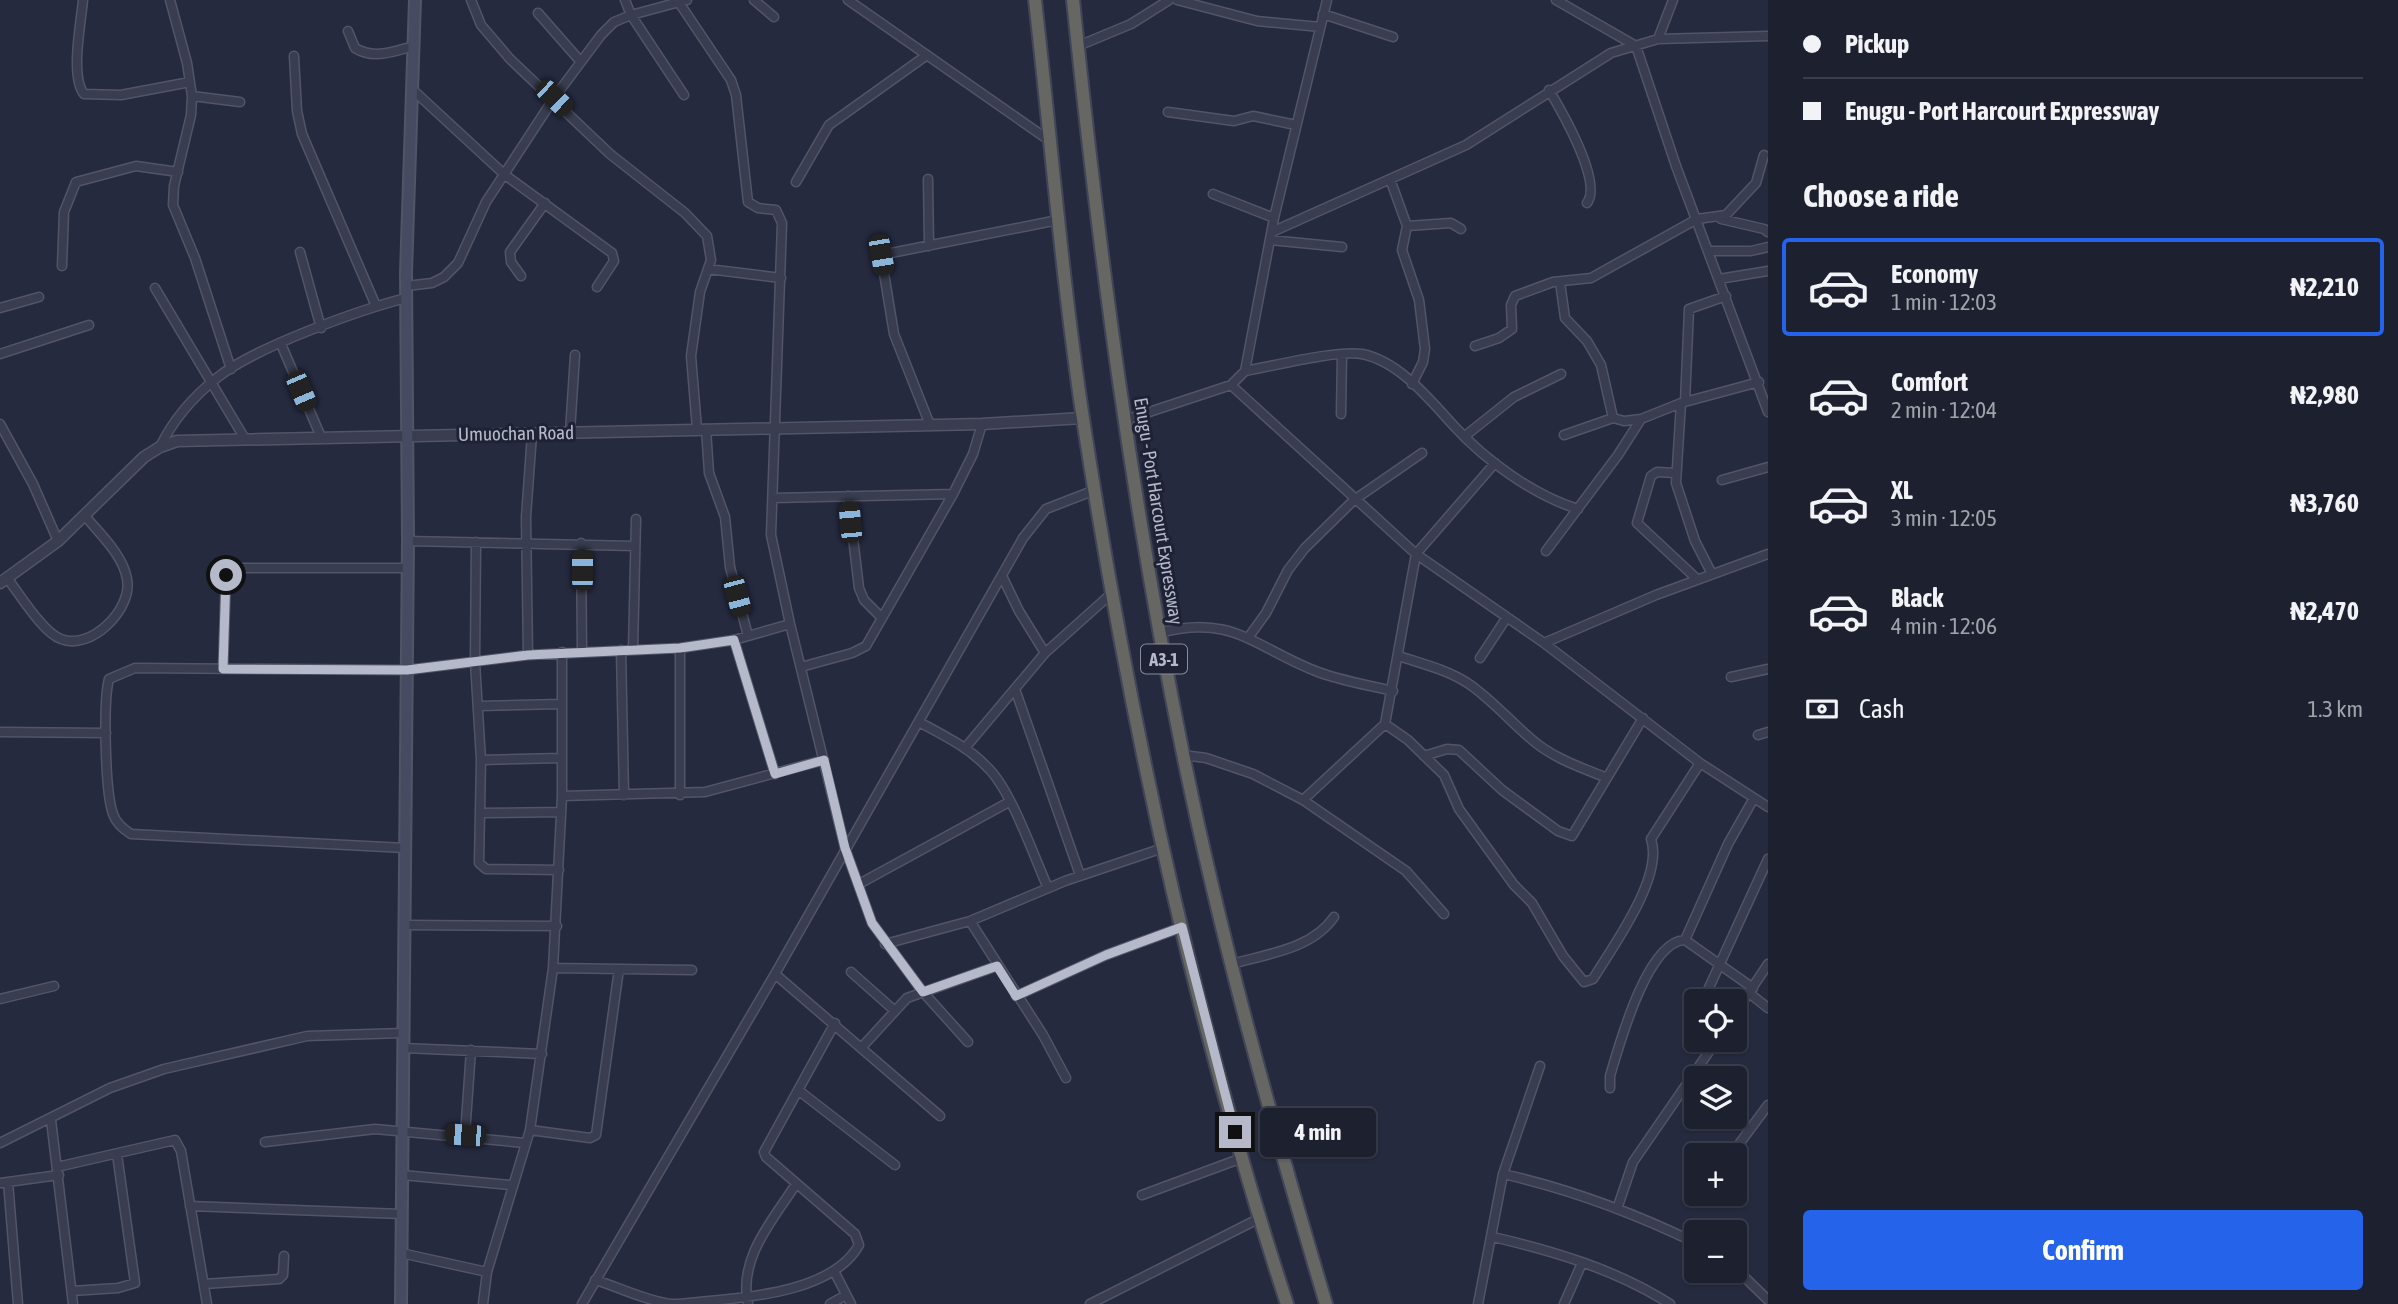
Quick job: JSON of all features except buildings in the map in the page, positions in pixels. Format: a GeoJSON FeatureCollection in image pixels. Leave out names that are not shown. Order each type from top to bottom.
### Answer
{"type":"FeatureCollection","features":[{"type":"Feature","properties":{"kind":"highway","name":"A3-1"},"geometry":{"type":"LineString","coordinates":[[1035,0],[1058,220],[1083,418],[1112,593],[1163,848],[1182,927],[1242,1158],[1287,1304]]}},
{"type":"Feature","properties":{"kind":"highway","name":"Enugu - Port Harcourt Expressway"},"geometry":{"type":"LineString","coordinates":[[1073,0],[1110,328],[1159,633],[1183,755],[1232,964],[1283,1160],[1326,1304]]}},
{"type":"Feature","properties":{"kind":"main road"},"geometry":{"type":"LineString","coordinates":[[401,1304],[408,568],[406,286],[415,0]]}},
{"type":"Feature","properties":{"kind":"street"},"geometry":{"type":"LineString","coordinates":[[83,0],[78,62],[79,86],[84,94],[137,94],[190,82]]}},
{"type":"Feature","properties":{"kind":"street"},"geometry":{"type":"LineString","coordinates":[[170,0],[192,96],[173,205],[195,258],[231,369]]}},
{"type":"Feature","properties":{"kind":"street"},"geometry":{"type":"LineString","coordinates":[[471,0],[481,25],[510,59],[618,161],[700,228],[710,247],[708,270],[700,292],[691,356],[709,473],[725,517],[730,567],[748,636]]}},
{"type":"Feature","properties":{"kind":"street"},"geometry":{"type":"LineString","coordinates":[[625,0],[631,15],[684,95]]}},
{"type":"Feature","properties":{"kind":"street"},"geometry":{"type":"LineString","coordinates":[[754,0],[774,18]]}},
{"type":"Feature","properties":{"kind":"street"},"geometry":{"type":"LineString","coordinates":[[848,0],[1050,141]]}},
{"type":"Feature","properties":{"kind":"street"},"geometry":{"type":"LineString","coordinates":[[1078,46],[1131,24],[1169,0]]}},
{"type":"Feature","properties":{"kind":"street"},"geometry":{"type":"LineString","coordinates":[[1177,0],[1257,21],[1320,27]]}},
{"type":"Feature","properties":{"kind":"street"},"geometry":{"type":"LineString","coordinates":[[1125,419],[1231,385],[1245,371],[1274,218],[1327,0]]}},
{"type":"Feature","properties":{"kind":"street"},"geometry":{"type":"LineString","coordinates":[[1557,0],[1636,46],[1719,279],[1767,401],[1768,412]]}},
{"type":"Feature","properties":{"kind":"street"},"geometry":{"type":"LineString","coordinates":[[1658,39],[1673,0]]}},
{"type":"Feature","properties":{"kind":"street"},"geometry":{"type":"LineString","coordinates":[[406,286],[432,283],[458,263],[486,202],[554,98],[614,22],[683,2],[732,80],[747,198],[752,206],[776,210],[782,222],[777,428],[771,535],[845,848],[872,923],[885,944],[923,992],[968,1041]]}},
{"type":"Feature","properties":{"kind":"street"},"geometry":{"type":"LineString","coordinates":[[538,13],[581,62]]}},
{"type":"Feature","properties":{"kind":"street"},"geometry":{"type":"LineString","coordinates":[[1323,14],[1393,37]]}},
{"type":"Feature","properties":{"kind":"street"},"geometry":{"type":"LineString","coordinates":[[348,31],[355,48],[368,53],[383,54],[414,46]]}},
{"type":"Feature","properties":{"kind":"street"},"geometry":{"type":"LineString","coordinates":[[1271,236],[1466,145],[1611,52],[1658,39],[1767,34]]}},
{"type":"Feature","properties":{"kind":"street"},"geometry":{"type":"LineString","coordinates":[[796,182],[828,125],[927,55]]}},
{"type":"Feature","properties":{"kind":"street"},"geometry":{"type":"LineString","coordinates":[[294,56],[297,111],[302,134],[376,306]]}},
{"type":"Feature","properties":{"kind":"street"},"geometry":{"type":"LineString","coordinates":[[413,90],[505,175],[612,253],[614,261],[597,287]]}},
{"type":"Feature","properties":{"kind":"street"},"geometry":{"type":"LineString","coordinates":[[1549,90],[1569,126],[1584,162],[1591,190],[1587,203]]}},
{"type":"Feature","properties":{"kind":"street"},"geometry":{"type":"LineString","coordinates":[[192,96],[240,102]]}},
{"type":"Feature","properties":{"kind":"street"},"geometry":{"type":"LineString","coordinates":[[1168,112],[1234,121],[1253,116],[1296,125]]}},
{"type":"Feature","properties":{"kind":"street"},"geometry":{"type":"LineString","coordinates":[[1475,346],[1499,338],[1512,329],[1511,305],[1515,296],[1560,282],[1591,278],[1697,219],[1726,215],[1752,189],[1764,155]]}},
{"type":"Feature","properties":{"kind":"street"},"geometry":{"type":"LineString","coordinates":[[62,266],[64,212],[76,182],[136,166],[178,172]]}},
{"type":"Feature","properties":{"kind":"street"},"geometry":{"type":"LineString","coordinates":[[928,179],[929,246]]}},
{"type":"Feature","properties":{"kind":"street"},"geometry":{"type":"LineString","coordinates":[[1390,179],[1407,226],[1402,250],[1419,300],[1425,349],[1423,362],[1412,384]]}},
{"type":"Feature","properties":{"kind":"street"},"geometry":{"type":"LineString","coordinates":[[1213,194],[1274,218]]}},
{"type":"Feature","properties":{"kind":"street"},"geometry":{"type":"LineString","coordinates":[[521,276],[511,262],[510,252],[545,203]]}},
{"type":"Feature","properties":{"kind":"street"},"geometry":{"type":"LineString","coordinates":[[1714,217],[1768,232]]}},
{"type":"Feature","properties":{"kind":"street"},"geometry":{"type":"LineString","coordinates":[[930,425],[894,334],[881,255],[1058,220]]}},
{"type":"Feature","properties":{"kind":"street"},"geometry":{"type":"LineString","coordinates":[[1407,226],[1451,223],[1461,229]]}},
{"type":"Feature","properties":{"kind":"street"},"geometry":{"type":"LineString","coordinates":[[1271,236],[1342,247]]}},
{"type":"Feature","properties":{"kind":"street"},"geometry":{"type":"LineString","coordinates":[[1709,251],[1751,251],[1768,247]]}},
{"type":"Feature","properties":{"kind":"street"},"geometry":{"type":"LineString","coordinates":[[300,252],[321,328]]}},
{"type":"Feature","properties":{"kind":"street"},"geometry":{"type":"LineString","coordinates":[[708,270],[781,278]]}},
{"type":"Feature","properties":{"kind":"street"},"geometry":{"type":"LineString","coordinates":[[1719,279],[1768,271]]}},
{"type":"Feature","properties":{"kind":"street"},"geometry":{"type":"LineString","coordinates":[[1560,282],[1565,318],[1587,341],[1601,365],[1613,418]]}},
{"type":"Feature","properties":{"kind":"street"},"geometry":{"type":"LineString","coordinates":[[155,288],[245,439]]}},
{"type":"Feature","properties":{"kind":"street"},"geometry":{"type":"LineString","coordinates":[[1713,574],[1695,541],[1678,494],[1675,473],[1689,309],[1726,296]]}},
{"type":"Feature","properties":{"kind":"street"},"geometry":{"type":"LineString","coordinates":[[0,308],[39,297]]}},
{"type":"Feature","properties":{"kind":"street"},"geometry":{"type":"LineString","coordinates":[[160,447],[175,421],[212,383],[231,369],[281,344],[376,306],[406,298]]}},
{"type":"Feature","properties":{"kind":"street"},"geometry":{"type":"LineString","coordinates":[[0,354],[89,325]]}},
{"type":"Feature","properties":{"kind":"street"},"geometry":{"type":"LineString","coordinates":[[281,344],[321,437]]}},
{"type":"Feature","properties":{"kind":"street"},"geometry":{"type":"LineString","coordinates":[[570,432],[575,355]]}},
{"type":"Feature","properties":{"kind":"street"},"geometry":{"type":"LineString","coordinates":[[1245,371],[1342,355],[1373,357],[1412,384],[1494,463],[1544,495],[1578,509]]}},
{"type":"Feature","properties":{"kind":"street"},"geometry":{"type":"LineString","coordinates":[[1341,414],[1342,355]]}},
{"type":"Feature","properties":{"kind":"street"},"geometry":{"type":"LineString","coordinates":[[1465,436],[1514,397],[1561,374]]}},
{"type":"Feature","properties":{"kind":"street"},"geometry":{"type":"LineString","coordinates":[[1564,435],[1613,418],[1624,421],[1641,419],[1683,402],[1759,382]]}},
{"type":"Feature","properties":{"kind":"street"},"geometry":{"type":"LineString","coordinates":[[1231,385],[1416,554],[1544,643],[1700,763],[1768,807]]}},
{"type":"Feature","properties":{"kind":"street","name":"Umuochan Road"},"geometry":{"type":"LineString","coordinates":[[4,581],[58,541],[144,457],[177,441],[982,424],[1083,418]]}},
{"type":"Feature","properties":{"kind":"street"},"geometry":{"type":"LineString","coordinates":[[1546,551],[1641,419]]}},
{"type":"Feature","properties":{"kind":"street"},"geometry":{"type":"LineString","coordinates":[[1624,421],[1631,435]]}},
{"type":"Feature","properties":{"kind":"street"},"geometry":{"type":"LineString","coordinates":[[0,424],[33,484],[58,541]]}},
{"type":"Feature","properties":{"kind":"street"},"geometry":{"type":"LineString","coordinates":[[801,667],[860,650],[882,618],[953,494],[973,454],[982,424]]}},
{"type":"Feature","properties":{"kind":"street"},"geometry":{"type":"LineString","coordinates":[[528,655],[526,542],[532,434]]}},
{"type":"Feature","properties":{"kind":"street"},"geometry":{"type":"LineString","coordinates":[[1248,638],[1266,614],[1296,559],[1354,500],[1422,453]]}},
{"type":"Feature","properties":{"kind":"street"},"geometry":{"type":"LineString","coordinates":[[1303,800],[1385,724],[1416,554],[1494,463]]}},
{"type":"Feature","properties":{"kind":"street"},"geometry":{"type":"LineString","coordinates":[[1722,480],[1768,467]]}},
{"type":"Feature","properties":{"kind":"street"},"geometry":{"type":"LineString","coordinates":[[1675,473],[1657,472],[1651,476],[1637,523],[1697,579]]}},
{"type":"Feature","properties":{"kind":"street"},"geometry":{"type":"LineString","coordinates":[[582,1304],[775,974],[1023,538],[1046,509],[1095,490]]}},
{"type":"Feature","properties":{"kind":"street"},"geometry":{"type":"LineString","coordinates":[[773,498],[953,494]]}},
{"type":"Feature","properties":{"kind":"street"},"geometry":{"type":"LineString","coordinates":[[848,496],[859,588],[864,600],[882,618]]}},
{"type":"Feature","properties":{"kind":"street"},"geometry":{"type":"LineString","coordinates":[[4,581],[53,635],[72,641],[97,632],[122,607],[128,580],[119,559],[85,516]]}},
{"type":"Feature","properties":{"kind":"street"},"geometry":{"type":"LineString","coordinates":[[633,650],[636,519]]}},
{"type":"Feature","properties":{"kind":"street"},"geometry":{"type":"LineString","coordinates":[[408,541],[635,546]]}},
{"type":"Feature","properties":{"kind":"street"},"geometry":{"type":"LineString","coordinates":[[476,542],[475,662],[480,706],[481,760],[478,856],[482,867],[559,870]]}},
{"type":"Feature","properties":{"kind":"street"},"geometry":{"type":"LineString","coordinates":[[581,543],[582,651]]}},
{"type":"Feature","properties":{"kind":"street"},"geometry":{"type":"LineString","coordinates":[[1544,643],[1697,579],[1768,554]]}},
{"type":"Feature","properties":{"kind":"street"},"geometry":{"type":"LineString","coordinates":[[223,669],[226,575],[229,568],[408,568]]}},
{"type":"Feature","properties":{"kind":"street"},"geometry":{"type":"LineString","coordinates":[[1002,576],[1045,653]]}},
{"type":"Feature","properties":{"kind":"street"},"geometry":{"type":"LineString","coordinates":[[965,748],[1045,653],[1112,593]]}},
{"type":"Feature","properties":{"kind":"street"},"geometry":{"type":"LineString","coordinates":[[1480,657],[1507,617]]}},
{"type":"Feature","properties":{"kind":"street"},"geometry":{"type":"LineString","coordinates":[[405,848],[131,834],[117,822],[111,807],[106,688],[114,675],[135,668],[407,670],[528,655],[680,648],[734,640],[790,624]]}},
{"type":"Feature","properties":{"kind":"street"},"geometry":{"type":"LineString","coordinates":[[1159,633],[1202,625],[1248,638],[1322,674],[1393,691]]}},
{"type":"Feature","properties":{"kind":"street"},"geometry":{"type":"LineString","coordinates":[[734,640],[775,774]]}},
{"type":"Feature","properties":{"kind":"street"},"geometry":{"type":"LineString","coordinates":[[680,648],[680,795]]}},
{"type":"Feature","properties":{"kind":"street"},"geometry":{"type":"LineString","coordinates":[[621,650],[624,795]]}},
{"type":"Feature","properties":{"kind":"street"},"geometry":{"type":"LineString","coordinates":[[483,1304],[487,1272],[511,1185],[530,1130],[553,968],[562,796],[562,653]]}},
{"type":"Feature","properties":{"kind":"street"},"geometry":{"type":"LineString","coordinates":[[1399,656],[1446,671],[1500,707],[1531,739],[1557,757],[1607,778]]}},
{"type":"Feature","properties":{"kind":"street"},"geometry":{"type":"LineString","coordinates":[[1731,677],[1768,669]]}},
{"type":"Feature","properties":{"kind":"street"},"geometry":{"type":"LineString","coordinates":[[1015,690],[1080,875]]}},
{"type":"Feature","properties":{"kind":"street"},"geometry":{"type":"LineString","coordinates":[[480,706],[562,704]]}},
{"type":"Feature","properties":{"kind":"street"},"geometry":{"type":"LineString","coordinates":[[1424,756],[1447,750],[1466,754],[1502,790],[1567,836],[1576,832],[1643,718]]}},
{"type":"Feature","properties":{"kind":"street"},"geometry":{"type":"LineString","coordinates":[[919,722],[965,748],[990,768],[1009,802],[1048,888]]}},
{"type":"Feature","properties":{"kind":"street"},"geometry":{"type":"LineString","coordinates":[[1385,724],[1408,740],[1444,775],[1459,809],[1514,885],[1532,903],[1563,956],[1584,982],[1593,979],[1630,918],[1653,862],[1655,850],[1651,839],[1700,763]]}},
{"type":"Feature","properties":{"kind":"street"},"geometry":{"type":"LineString","coordinates":[[0,732],[106,733]]}},
{"type":"Feature","properties":{"kind":"street"},"geometry":{"type":"LineString","coordinates":[[1758,735],[1768,732]]}},
{"type":"Feature","properties":{"kind":"street"},"geometry":{"type":"LineString","coordinates":[[1183,755],[1206,758],[1253,774],[1303,800],[1406,871],[1444,914]]}},
{"type":"Feature","properties":{"kind":"street"},"geometry":{"type":"LineString","coordinates":[[481,760],[561,758]]}},
{"type":"Feature","properties":{"kind":"street"},"geometry":{"type":"LineString","coordinates":[[562,796],[680,795],[725,789],[824,760]]}},
{"type":"Feature","properties":{"kind":"street"},"geometry":{"type":"LineString","coordinates":[[1685,940],[1728,844],[1754,798]]}},
{"type":"Feature","properties":{"kind":"street"},"geometry":{"type":"LineString","coordinates":[[859,884],[1009,802]]}},
{"type":"Feature","properties":{"kind":"street"},"geometry":{"type":"LineString","coordinates":[[480,813],[561,812]]}},
{"type":"Feature","properties":{"kind":"street"},"geometry":{"type":"LineString","coordinates":[[885,944],[970,921],[1080,875],[1163,848]]}},
{"type":"Feature","properties":{"kind":"street"},"geometry":{"type":"LineString","coordinates":[[1709,989],[1768,859]]}},
{"type":"Feature","properties":{"kind":"street"},"geometry":{"type":"LineString","coordinates":[[1232,964],[1303,943],[1326,929],[1334,917]]}},
{"type":"Feature","properties":{"kind":"street"},"geometry":{"type":"LineString","coordinates":[[970,921],[1066,1078]]}},
{"type":"Feature","properties":{"kind":"street"},"geometry":{"type":"LineString","coordinates":[[404,925],[557,926]]}},
{"type":"Feature","properties":{"kind":"street"},"geometry":{"type":"LineString","coordinates":[[1016,996],[1106,955],[1182,927]]}},
{"type":"Feature","properties":{"kind":"street"},"geometry":{"type":"LineString","coordinates":[[1611,1088],[1610,1076],[1636,994],[1667,949],[1678,940],[1685,940],[1751,991],[1768,1008]]}},
{"type":"Feature","properties":{"kind":"street"},"geometry":{"type":"LineString","coordinates":[[1747,997],[1768,964]]}},
{"type":"Feature","properties":{"kind":"street"},"geometry":{"type":"LineString","coordinates":[[862,1047],[906,998],[997,966]]}},
{"type":"Feature","properties":{"kind":"street"},"geometry":{"type":"LineString","coordinates":[[553,968],[692,970]]}},
{"type":"Feature","properties":{"kind":"street"},"geometry":{"type":"LineString","coordinates":[[530,1130],[590,1138],[596,1135],[619,969]]}},
{"type":"Feature","properties":{"kind":"street"},"geometry":{"type":"LineString","coordinates":[[851,972],[895,1011]]}},
{"type":"Feature","properties":{"kind":"street"},"geometry":{"type":"LineString","coordinates":[[775,974],[940,1116]]}},
{"type":"Feature","properties":{"kind":"street"},"geometry":{"type":"LineString","coordinates":[[0,999],[54,986]]}},
{"type":"Feature","properties":{"kind":"street"},"geometry":{"type":"LineString","coordinates":[[595,1280],[672,1304],[747,1301],[794,1288],[834,1271],[855,1252],[858,1240],[765,1157],[764,1152],[835,1023]]}},
{"type":"Feature","properties":{"kind":"street"},"geometry":{"type":"LineString","coordinates":[[0,1143],[136,1078],[307,1036],[403,1033]]}},
{"type":"Feature","properties":{"kind":"street"},"geometry":{"type":"LineString","coordinates":[[403,1048],[542,1054]]}},
{"type":"Feature","properties":{"kind":"street"},"geometry":{"type":"LineString","coordinates":[[465,1135],[471,1051]]}},
{"type":"Feature","properties":{"kind":"street"},"geometry":{"type":"LineString","coordinates":[[1617,1209],[1633,1162],[1709,1052]]}},
{"type":"Feature","properties":{"kind":"street"},"geometry":{"type":"LineString","coordinates":[[1478,1304],[1503,1174],[1540,1066]]}},
{"type":"Feature","properties":{"kind":"street"},"geometry":{"type":"LineString","coordinates":[[797,1090],[895,1165]]}},
{"type":"Feature","properties":{"kind":"street"},"geometry":{"type":"LineString","coordinates":[[1740,1143],[1768,1105]]}},
{"type":"Feature","properties":{"kind":"street"},"geometry":{"type":"LineString","coordinates":[[51,1120],[73,1304]]}},
{"type":"Feature","properties":{"kind":"street"},"geometry":{"type":"LineString","coordinates":[[265,1142],[360,1129],[465,1135],[525,1143]]}},
{"type":"Feature","properties":{"kind":"street"},"geometry":{"type":"LineString","coordinates":[[18,1304],[4,1182],[58,1171],[175,1140],[181,1151],[207,1304]]}},
{"type":"Feature","properties":{"kind":"street"},"geometry":{"type":"LineString","coordinates":[[72,1291],[118,1288],[135,1283],[117,1154]]}},
{"type":"Feature","properties":{"kind":"street"},"geometry":{"type":"LineString","coordinates":[[1142,1195],[1242,1158]]}},
{"type":"Feature","properties":{"kind":"street"},"geometry":{"type":"LineString","coordinates":[[1503,1174],[1566,1191],[1684,1238]]}},
{"type":"Feature","properties":{"kind":"street"},"geometry":{"type":"LineString","coordinates":[[402,1175],[511,1185]]}},
{"type":"Feature","properties":{"kind":"street"},"geometry":{"type":"LineString","coordinates":[[747,1301],[746,1275],[757,1243],[796,1184]]}},
{"type":"Feature","properties":{"kind":"street"},"geometry":{"type":"LineString","coordinates":[[190,1206],[402,1214]]}},
{"type":"Feature","properties":{"kind":"street"},"geometry":{"type":"LineString","coordinates":[[1090,1304],[1104,1301],[1260,1218]]}},
{"type":"Feature","properties":{"kind":"street"},"geometry":{"type":"LineString","coordinates":[[1493,1237],[1582,1263],[1646,1289],[1670,1304]]}},
{"type":"Feature","properties":{"kind":"street"},"geometry":{"type":"LineString","coordinates":[[401,1253],[487,1272]]}},
{"type":"Feature","properties":{"kind":"street"},"geometry":{"type":"LineString","coordinates":[[204,1284],[279,1279],[283,1275],[284,1256]]}},
{"type":"Feature","properties":{"kind":"street"},"geometry":{"type":"LineString","coordinates":[[1564,1304],[1582,1263]]}},
{"type":"Feature","properties":{"kind":"street"},"geometry":{"type":"LineString","coordinates":[[834,1271],[850,1304]]}},
{"type":"Feature","properties":{"kind":"street"},"geometry":{"type":"LineString","coordinates":[[1747,1280],[1768,1300]]}},
{"type":"Feature","properties":{"kind":"street"},"geometry":{"type":"LineString","coordinates":[[830,1304],[846,1295]]}},
{"type":"Feature","properties":{"kind":"route"},"geometry":{"type":"LineString","coordinates":[[226,575],[223,669],[363,672],[407,670],[528,655],[680,648],[734,640],[775,774],[824,760],[845,848],[872,923],[923,992],[997,966],[1016,996],[1106,955],[1182,927],[1235,1132]]}}]}
